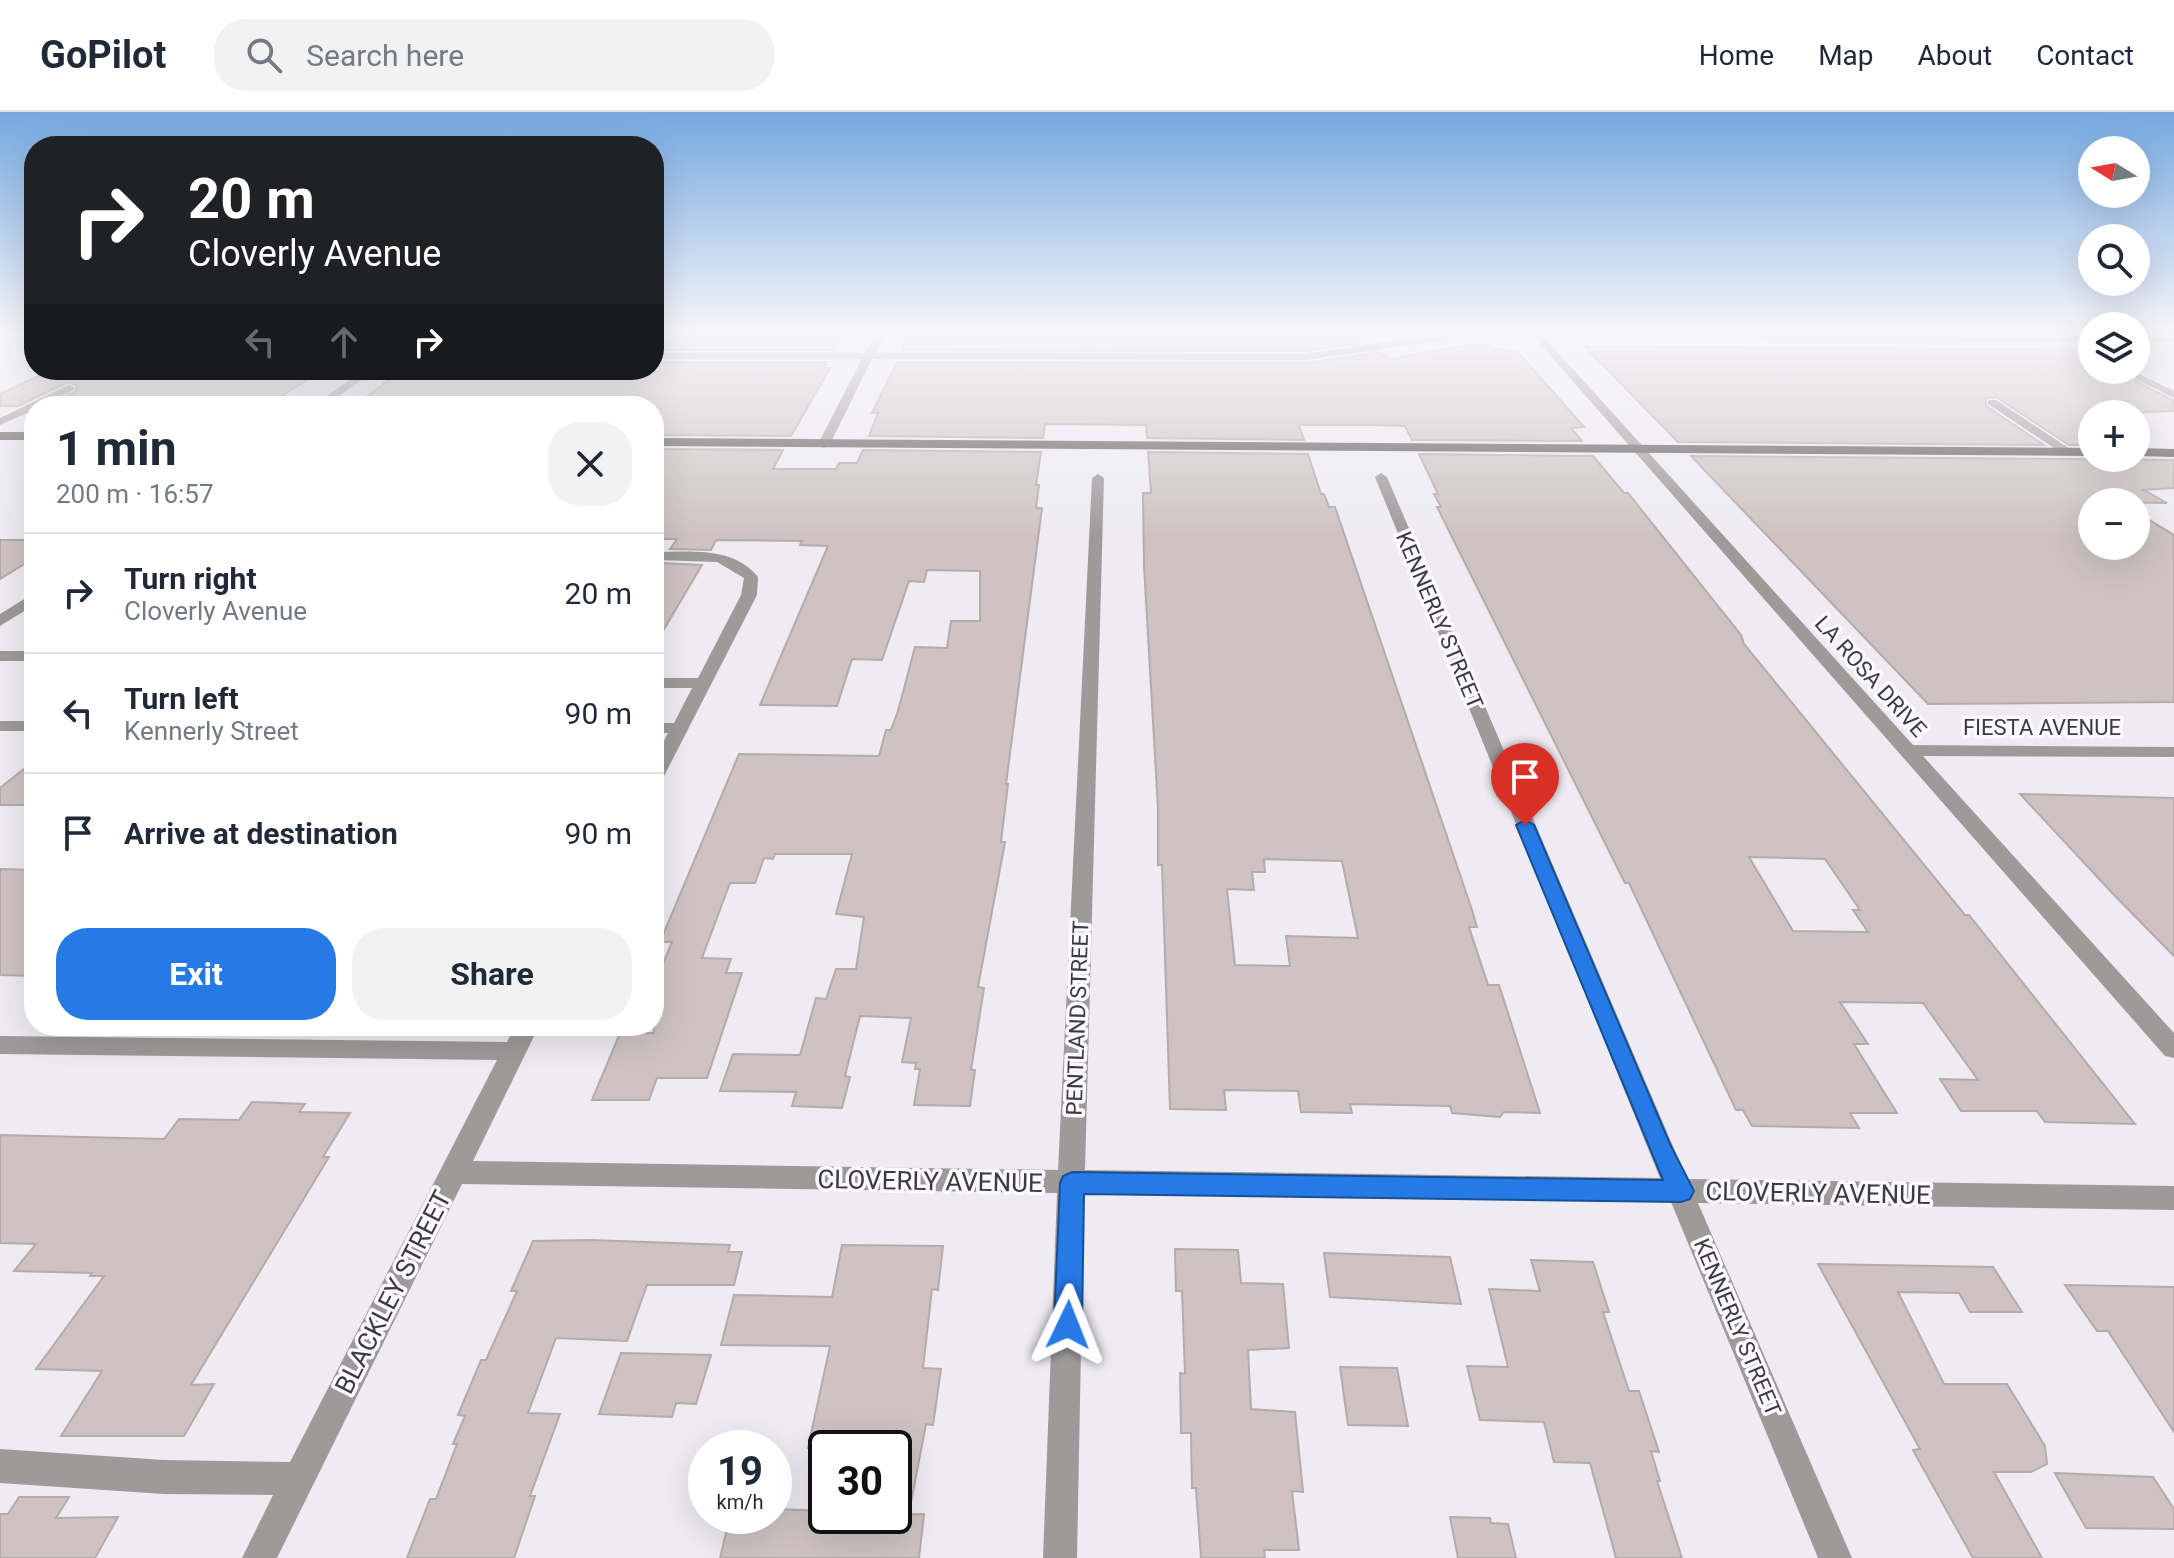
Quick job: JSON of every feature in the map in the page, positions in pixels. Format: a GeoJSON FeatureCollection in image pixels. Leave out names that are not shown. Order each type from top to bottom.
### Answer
{"type":"FeatureCollection","features":[{"type":"Feature","properties":{"kind":"main road"},"geometry":{"type":"LineString","coordinates":[[0,436],[24,436]]}},
{"type":"Feature","properties":{"kind":"main road"},"geometry":{"type":"LineString","coordinates":[[664,442],[2078,451]]}},
{"type":"Feature","properties":{"kind":"main road"},"geometry":{"type":"LineString","coordinates":[[2150,452],[2174,453]]}},
{"type":"Feature","properties":{"kind":"street"},"geometry":{"type":"LineString","coordinates":[[824,444],[846,400]]}},
{"type":"Feature","properties":{"kind":"street","name":"LA ROSA DRIVE"},"geometry":{"type":"LineString","coordinates":[[1594,400],[2174,1049]]}},
{"type":"Feature","properties":{"kind":"street"},"geometry":{"type":"LineString","coordinates":[[1992,402],[2067,451]]}},
{"type":"Feature","properties":{"kind":"street"},"geometry":{"type":"LineString","coordinates":[[0,422],[24,410]]}},
{"type":"Feature","properties":{"kind":"street","name":"KENNERLY STREET"},"geometry":{"type":"LineString","coordinates":[[1381,477],[1658,1145],[1681,1191],[1835,1558]]}},
{"type":"Feature","properties":{"kind":"street","name":"PENTLAND STREET"},"geometry":{"type":"LineString","coordinates":[[1060,1558],[1098,478]]}},
{"type":"Feature","properties":{"kind":"street"},"geometry":{"type":"LineString","coordinates":[[664,556],[730,559],[743,566],[751,577],[749,595],[664,759]]}},
{"type":"Feature","properties":{"kind":"street"},"geometry":{"type":"LineString","coordinates":[[0,621],[24,605]]}},
{"type":"Feature","properties":{"kind":"street"},"geometry":{"type":"LineString","coordinates":[[0,656],[24,656]]}},
{"type":"Feature","properties":{"kind":"street"},"geometry":{"type":"LineString","coordinates":[[664,683],[703,683]]}},
{"type":"Feature","properties":{"kind":"street"},"geometry":{"type":"LineString","coordinates":[[0,726],[24,726]]}},
{"type":"Feature","properties":{"kind":"street"},"geometry":{"type":"LineString","coordinates":[[664,728],[680,728]]}},
{"type":"Feature","properties":{"kind":"street","name":"FIESTA AVENUE"},"geometry":{"type":"LineString","coordinates":[[1909,750],[2174,752]]}},
{"type":"Feature","properties":{"kind":"street"},"geometry":{"type":"LineString","coordinates":[[0,1045],[520,1038]]}},
{"type":"Feature","properties":{"kind":"street","name":"BLACKLEY STREET"},"geometry":{"type":"LineString","coordinates":[[259,1558],[520,1038]]}},
{"type":"Feature","properties":{"kind":"street","name":"CLOVERLY AVENUE"},"geometry":{"type":"LineString","coordinates":[[454,1172],[2174,1198]]}},
{"type":"Feature","properties":{"kind":"street"},"geometry":{"type":"LineString","coordinates":[[0,1466],[164,1477],[299,1479]]}},
{"type":"Feature","properties":{"kind":"building"},"geometry":{"type":"Polygon","coordinates":[[[0,400],[24,400],[18,406],[0,406],[0,400]]]}},
{"type":"Feature","properties":{"kind":"building"},"geometry":{"type":"Polygon","coordinates":[[[664,400],[811,400],[791,436],[664,435],[664,400]]]}},
{"type":"Feature","properties":{"kind":"building"},"geometry":{"type":"Polygon","coordinates":[[[878,400],[1561,400],[1584,427],[1571,428],[1582,441],[1412,440],[1405,426],[1370,425],[1299,425],[1304,440],[1147,438],[1146,425],[1045,424],[1043,438],[869,436],[878,413],[872,413],[878,400]]]}},
{"type":"Feature","properties":{"kind":"building"},"geometry":{"type":"Polygon","coordinates":[[[1637,400],[1986,400],[1986,406],[2044,445],[1678,442],[1637,400]]]}},
{"type":"Feature","properties":{"kind":"building"},"geometry":{"type":"Polygon","coordinates":[[[2001,400],[2078,400],[2078,445],[2069,445],[2001,400]]]}},
{"type":"Feature","properties":{"kind":"building"},"geometry":{"type":"Polygon","coordinates":[[[2150,400],[2173,400],[2174,411],[2150,412],[2150,400]]]}},
{"type":"Feature","properties":{"kind":"building"},"geometry":{"type":"Polygon","coordinates":[[[664,449],[783,450],[773,469],[836,469],[839,463],[857,463],[863,450],[1041,452],[1036,508],[1042,508],[1006,784],[1001,842],[1005,842],[978,987],[984,988],[971,1070],[975,1070],[970,1106],[914,1105],[920,1069],[915,1069],[916,1063],[902,1062],[911,1018],[860,1016],[845,1076],[850,1077],[842,1108],[792,1106],[796,1092],[720,1091],[733,1054],[800,1055],[816,998],[826,999],[836,969],[856,969],[864,917],[836,914],[852,854],[775,854],[773,859],[764,858],[755,883],[730,883],[702,958],[731,959],[726,973],[742,973],[707,1078],[657,1078],[649,1100],[592,1100],[619,1036],[664,1036],[664,961],[672,942],[664,942],[664,932],[739,754],[879,756],[886,730],[891,730],[898,711],[915,647],[947,648],[951,621],[980,621],[980,571],[927,570],[924,582],[909,581],[882,660],[852,659],[837,706],[760,705],[828,546],[800,545],[802,541],[716,540],[711,550],[670,549],[677,539],[664,539],[664,449]]]}},
{"type":"Feature","properties":{"kind":"building"},"geometry":{"type":"Polygon","coordinates":[[[1148,452],[1308,454],[1321,494],[1324,494],[1329,507],[1335,507],[1472,910],[1477,927],[1469,927],[1488,985],[1499,985],[1540,1113],[1504,1112],[1500,1117],[1452,1113],[1450,1106],[1350,1104],[1352,1113],[1301,1112],[1298,1091],[1224,1090],[1226,1110],[1170,1109],[1162,865],[1158,865],[1158,808],[1144,566],[1143,493],[1151,493],[1148,452]],[[1264,859],[1265,872],[1252,872],[1254,890],[1227,889],[1235,965],[1290,966],[1286,936],[1358,938],[1342,861],[1264,859]]]}},
{"type":"Feature","properties":{"kind":"building"},"geometry":{"type":"Polygon","coordinates":[[[1419,454],[1593,456],[1624,493],[1628,493],[1741,635],[1744,644],[1965,915],[1969,915],[2135,1124],[2045,1122],[2037,1111],[1961,1111],[1940,1079],[1978,1080],[1923,1003],[1840,1002],[1868,1044],[1854,1044],[1897,1113],[1850,1113],[1859,1128],[1752,1126],[1743,1110],[1736,1110],[1629,883],[1625,883],[1437,507],[1441,507],[1434,494],[1438,494],[1419,454]],[[1749,857],[1793,931],[1868,932],[1853,910],[1860,910],[1825,859],[1749,857]]]}},
{"type":"Feature","properties":{"kind":"building"},"geometry":{"type":"Polygon","coordinates":[[[1691,456],[2078,459],[2078,472],[2150,472],[2150,460],[2174,460],[2174,488],[2078,488],[2078,560],[2150,560],[2150,520],[2174,535],[2174,702],[1928,704],[1691,456]]]}},
{"type":"Feature","properties":{"kind":"building"},"geometry":{"type":"Polygon","coordinates":[[[2150,493],[2167,503],[2150,503],[2150,493]]]}},
{"type":"Feature","properties":{"kind":"building"},"geometry":{"type":"Polygon","coordinates":[[[0,540],[24,540],[24,564],[0,579],[0,540]]]}},
{"type":"Feature","properties":{"kind":"building"},"geometry":{"type":"Polygon","coordinates":[[[664,563],[702,565],[664,629],[664,563]]]}},
{"type":"Feature","properties":{"kind":"building"},"geometry":{"type":"Polygon","coordinates":[[[24,769],[24,805],[0,805],[0,788],[24,769]]]}},
{"type":"Feature","properties":{"kind":"building"},"geometry":{"type":"Polygon","coordinates":[[[2020,794],[2174,798],[2174,956],[2115,896],[2020,794]]]}},
{"type":"Feature","properties":{"kind":"building"},"geometry":{"type":"Polygon","coordinates":[[[0,869],[24,870],[24,976],[0,975],[0,869]]]}},
{"type":"Feature","properties":{"kind":"building"},"geometry":{"type":"Polygon","coordinates":[[[252,1102],[305,1104],[299,1112],[350,1113],[323,1157],[329,1157],[191,1385],[214,1384],[184,1436],[61,1436],[102,1371],[36,1369],[104,1276],[14,1271],[36,1244],[0,1243],[0,1135],[164,1139],[179,1119],[239,1120],[252,1102]]]}},
{"type":"Feature","properties":{"kind":"building"},"geometry":{"type":"Polygon","coordinates":[[[533,1241],[730,1245],[728,1252],[742,1252],[734,1285],[647,1285],[627,1341],[556,1338],[528,1413],[560,1414],[530,1496],[535,1496],[514,1558],[407,1558],[430,1499],[436,1499],[457,1444],[453,1444],[465,1416],[458,1415],[481,1360],[486,1360],[517,1291],[511,1291],[533,1241]]]}},
{"type":"Feature","properties":{"kind":"building"},"geometry":{"type":"Polygon","coordinates":[[[842,1245],[943,1246],[938,1290],[932,1289],[923,1368],[941,1369],[933,1425],[926,1424],[912,1498],[912,1430],[812,1430],[830,1346],[721,1345],[734,1295],[832,1297],[842,1245]]]}},
{"type":"Feature","properties":{"kind":"building"},"geometry":{"type":"Polygon","coordinates":[[[1175,1249],[1238,1250],[1241,1283],[1283,1284],[1289,1348],[1248,1350],[1251,1409],[1295,1412],[1303,1492],[1292,1491],[1299,1550],[1264,1550],[1265,1558],[1201,1558],[1196,1488],[1192,1488],[1191,1433],[1181,1433],[1180,1373],[1185,1374],[1182,1291],[1176,1291],[1175,1249]]]}},
{"type":"Feature","properties":{"kind":"building"},"geometry":{"type":"Polygon","coordinates":[[[1324,1253],[1450,1257],[1461,1304],[1330,1297],[1324,1253]]]}},
{"type":"Feature","properties":{"kind":"building"},"geometry":{"type":"Polygon","coordinates":[[[1531,1260],[1593,1262],[1609,1312],[1603,1312],[1629,1391],[1639,1391],[1659,1452],[1651,1451],[1660,1481],[1657,1481],[1682,1558],[1616,1558],[1590,1463],[1554,1462],[1544,1422],[1480,1420],[1467,1366],[1508,1367],[1489,1289],[1540,1291],[1531,1260]]]}},
{"type":"Feature","properties":{"kind":"building"},"geometry":{"type":"Polygon","coordinates":[[[1818,1264],[1993,1267],[2022,1312],[1970,1312],[1959,1293],[1898,1292],[1944,1384],[2007,1384],[2045,1446],[2047,1464],[2031,1472],[1994,1472],[2042,1558],[1973,1558],[1913,1450],[1920,1449],[1818,1264]]]}},
{"type":"Feature","properties":{"kind":"building"},"geometry":{"type":"Polygon","coordinates":[[[2065,1285],[2174,1287],[2174,1432],[2108,1331],[2097,1331],[2065,1285]]]}},
{"type":"Feature","properties":{"kind":"building"},"geometry":{"type":"Polygon","coordinates":[[[621,1353],[711,1355],[696,1404],[676,1403],[672,1417],[599,1414],[621,1353]]]}},
{"type":"Feature","properties":{"kind":"building"},"geometry":{"type":"Polygon","coordinates":[[[1340,1367],[1397,1368],[1408,1426],[1348,1425],[1340,1367]]]}},
{"type":"Feature","properties":{"kind":"building"},"geometry":{"type":"Polygon","coordinates":[[[2055,1473],[2153,1477],[2174,1509],[2174,1529],[2086,1528],[2055,1473]]]}},
{"type":"Feature","properties":{"kind":"building"},"geometry":{"type":"Polygon","coordinates":[[[19,1497],[69,1497],[56,1518],[118,1517],[95,1558],[0,1558],[0,1514],[8,1514],[19,1497]]]}},
{"type":"Feature","properties":{"kind":"building"},"geometry":{"type":"Polygon","coordinates":[[[792,1510],[808,1510],[808,1534],[912,1534],[912,1514],[924,1514],[919,1558],[720,1558],[726,1534],[792,1534],[792,1510]]]}},
{"type":"Feature","properties":{"kind":"building"},"geometry":{"type":"Polygon","coordinates":[[[1450,1517],[1490,1518],[1491,1523],[1508,1524],[1516,1558],[1458,1558],[1450,1517]]]}},
{"type":"Feature","properties":{"kind":"route"},"geometry":{"type":"LineString","coordinates":[[1068,1325],[1072,1183],[1681,1191],[1658,1145],[1525,825]]}}]}
